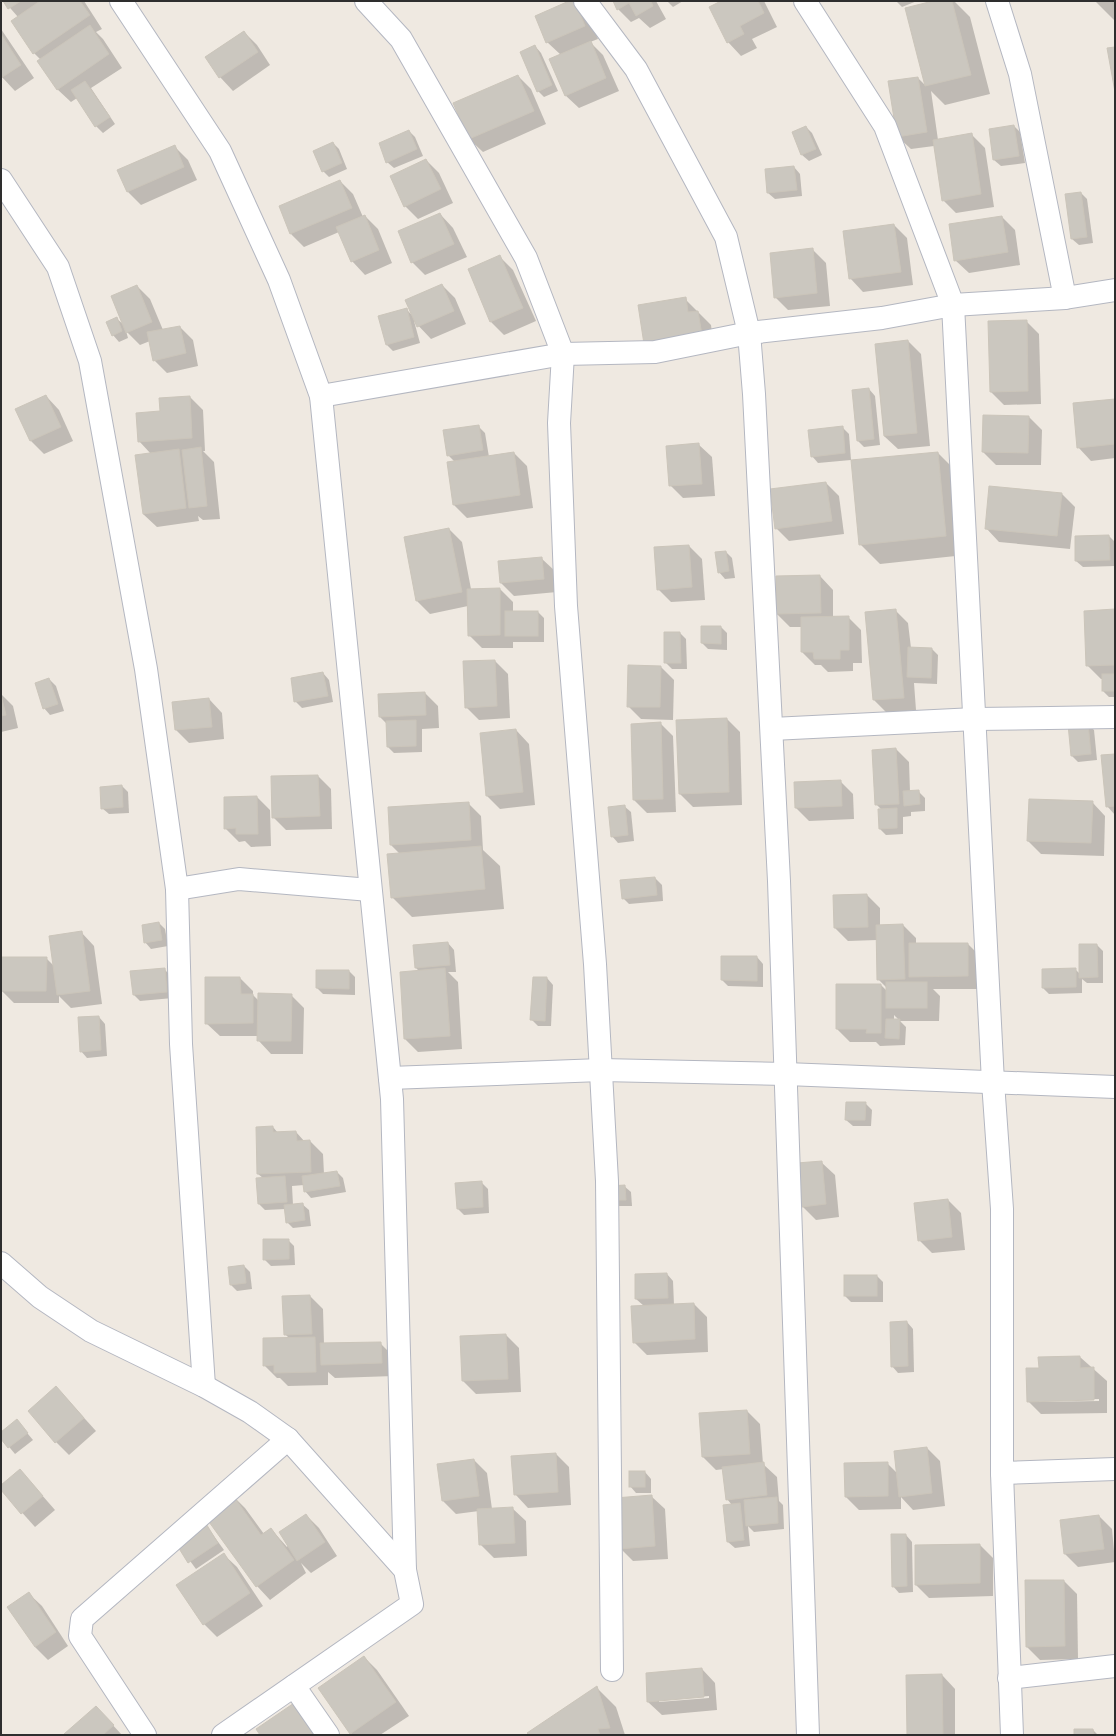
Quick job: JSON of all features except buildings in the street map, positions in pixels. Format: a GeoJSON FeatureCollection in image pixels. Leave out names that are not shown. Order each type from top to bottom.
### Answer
{"type":"FeatureCollection","features":[{"type":"Feature","properties":{"kind":"street"},"geometry":{"type":"LineString","coordinates":[[121,1],[220,151],[279,280],[321,396],[392,1099],[405,1570],[412,1604],[223,1735]]}},
{"type":"Feature","properties":{"kind":"street"},"geometry":{"type":"LineString","coordinates":[[366,1],[401,39],[526,258],[563,354],[560,423],[566,606],[594,964],[607,1181],[612,1670]]}},
{"type":"Feature","properties":{"kind":"street"},"geometry":{"type":"LineString","coordinates":[[585,1],[636,69],[726,238],[749,333],[754,394],[772,729],[786,1074],[808,1735]]}},
{"type":"Feature","properties":{"kind":"street"},"geometry":{"type":"LineString","coordinates":[[805,1],[885,126],[953,305],[993,1082],[1002,1209],[1002,1473],[1012,1735]]}},
{"type":"Feature","properties":{"kind":"street"},"geometry":{"type":"LineString","coordinates":[[997,1],[1020,74],[1064,298]]}},
{"type":"Feature","properties":{"kind":"street"},"geometry":{"type":"LineString","coordinates":[[1,180],[58,267],[90,361],[146,669],[177,889],[181,1044],[204,1386]]}},
{"type":"Feature","properties":{"kind":"street"},"geometry":{"type":"LineString","coordinates":[[321,396],[563,354],[655,352],[749,333],[882,318],[953,305],[1064,298],[1115,290]]}},
{"type":"Feature","properties":{"kind":"street"},"geometry":{"type":"LineString","coordinates":[[772,729],[975,719],[1115,717]]}},
{"type":"Feature","properties":{"kind":"street"},"geometry":{"type":"LineString","coordinates":[[177,889],[239,879],[370,890]]}},
{"type":"Feature","properties":{"kind":"street"},"geometry":{"type":"LineString","coordinates":[[390,1078],[601,1070],[786,1074],[1115,1087]]}},
{"type":"Feature","properties":{"kind":"street"},"geometry":{"type":"LineString","coordinates":[[1,1264],[40,1297],[91,1331],[204,1386],[250,1412],[288,1438],[405,1570]]}},
{"type":"Feature","properties":{"kind":"street"},"geometry":{"type":"LineString","coordinates":[[145,1735],[80,1636],[82,1620],[288,1438]]}},
{"type":"Feature","properties":{"kind":"street"},"geometry":{"type":"LineString","coordinates":[[1002,1473],[1115,1469]]}},
{"type":"Feature","properties":{"kind":"street"},"geometry":{"type":"LineString","coordinates":[[1010,1678],[1115,1666]]}},
{"type":"Feature","properties":{"kind":"street"},"geometry":{"type":"LineString","coordinates":[[294,1686],[328,1735]]}}]}
